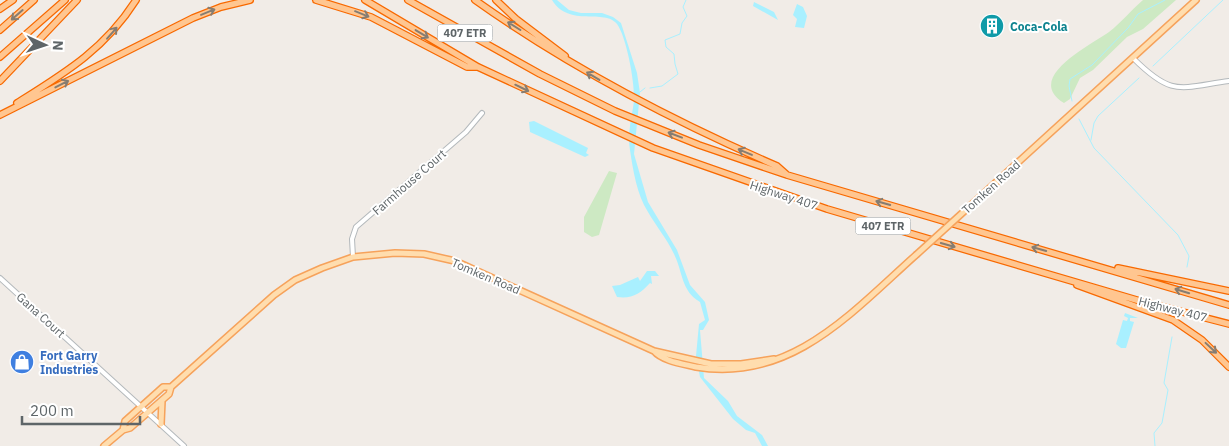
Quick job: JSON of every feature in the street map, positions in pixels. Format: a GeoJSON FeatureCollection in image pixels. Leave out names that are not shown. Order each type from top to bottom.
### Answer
{"type":"FeatureCollection","features":[{"type":"Feature","properties":{"kind":"highway"},"geometry":{"type":"LineString","coordinates":[[0,9],[13,0]]}},
{"type":"Feature","properties":{"kind":"highway"},"geometry":{"type":"LineString","coordinates":[[0,30],[34,0]]}},
{"type":"Feature","properties":{"kind":"highway"},"geometry":{"type":"LineString","coordinates":[[0,57],[65,0]]}},
{"type":"Feature","properties":{"kind":"highway"},"geometry":{"type":"LineString","coordinates":[[0,81],[77,0]]}},
{"type":"Feature","properties":{"kind":"highway"},"geometry":{"type":"LineString","coordinates":[[2,114],[96,50],[119,25],[136,0]]}},
{"type":"Feature","properties":{"kind":"highway"},"geometry":{"type":"LineString","coordinates":[[2,114],[193,18],[221,7],[250,0]]}},
{"type":"Feature","properties":{"kind":"highway"},"geometry":{"type":"LineString","coordinates":[[316,0],[364,14],[467,66],[478,67]]}},
{"type":"Feature","properties":{"kind":"highway","name":"Highway 407"},"geometry":{"type":"LineString","coordinates":[[365,0],[478,67],[653,148],[827,209],[1066,279],[1229,324]]}},
{"type":"Feature","properties":{"kind":"highway","name":"Highway 407"},"geometry":{"type":"LineString","coordinates":[[408,0],[523,65],[615,111],[655,128],[787,175],[1229,304]]}},
{"type":"Feature","properties":{"kind":"highway"},"geometry":{"type":"LineString","coordinates":[[475,0],[570,62],[617,89],[698,132],[777,166],[787,175]]}},
{"type":"Feature","properties":{"kind":"highway"},"geometry":{"type":"LineString","coordinates":[[496,0],[516,19],[564,53],[570,62]]}},
{"type":"Feature","properties":{"kind":"highway"},"geometry":{"type":"LineString","coordinates":[[1086,262],[1229,291]]}},
{"type":"Feature","properties":{"kind":"highway"},"geometry":{"type":"LineString","coordinates":[[1066,279],[1086,290],[1173,320],[1202,340],[1229,367]]}},
{"type":"Feature","properties":{"kind":"main road","name":"Tomken Road"},"geometry":{"type":"LineString","coordinates":[[104,446],[123,430],[130,428],[162,401],[169,394],[171,387],[274,295],[295,280],[353,257],[395,252],[424,254],[455,261],[654,351],[688,363],[711,366],[741,364],[774,360],[798,351],[826,334],[916,255],[1196,0]]}},
{"type":"Feature","properties":{"kind":"main road","name":"Tomken Road"},"geometry":{"type":"LineString","coordinates":[[123,430],[125,422],[163,387],[171,387]]}},
{"type":"Feature","properties":{"kind":"main road"},"geometry":{"type":"LineString","coordinates":[[161,424],[162,401]]}},
{"type":"Feature","properties":{"kind":"street"},"geometry":{"type":"LineString","coordinates":[[1133,58],[1159,81],[1172,86],[1190,87],[1229,81]]}},
{"type":"Feature","properties":{"kind":"street","name":"Farmhouse Court"},"geometry":{"type":"LineString","coordinates":[[353,257],[352,239],[356,228],[466,132],[482,113]]}},
{"type":"Feature","properties":{"kind":"street","name":"Gana Court"},"geometry":{"type":"LineString","coordinates":[[0,278],[184,446]]}},
{"type":"Feature","properties":{"kind":"green space"},"geometry":{"type":"Polygon","coordinates":[[[1143,0],[1176,0],[1143,29],[1127,37],[1093,70],[1080,78],[1070,99],[1064,103],[1053,93],[1051,83],[1055,73],[1064,63],[1109,32],[1143,0]]]}},
{"type":"Feature","properties":{"kind":"green space"},"geometry":{"type":"Polygon","coordinates":[[[609,171],[617,173],[599,235],[592,237],[584,232],[584,217],[609,171]]]}},
{"type":"Feature","properties":{"kind":"water"},"geometry":{"type":"Polygon","coordinates":[[[552,0],[557,0],[569,10],[581,13],[602,13],[613,17],[621,23],[637,73],[640,93],[634,154],[648,202],[677,250],[690,285],[705,302],[709,320],[703,330],[700,330],[704,378],[728,401],[737,416],[762,435],[768,446],[762,446],[755,433],[746,430],[733,419],[700,377],[696,356],[699,324],[705,320],[700,302],[694,298],[686,287],[671,248],[644,205],[634,174],[629,138],[634,101],[633,84],[630,61],[621,31],[617,24],[611,20],[604,17],[577,16],[568,13],[559,8],[552,0]]]}},
{"type":"Feature","properties":{"kind":"water"},"geometry":{"type":"Polygon","coordinates":[[[754,2],[774,12],[778,20],[753,6],[754,2]]]}},
{"type":"Feature","properties":{"kind":"water"},"geometry":{"type":"Polygon","coordinates":[[[797,4],[803,7],[807,16],[804,28],[795,27],[797,19],[793,15],[797,4]]]}},
{"type":"Feature","properties":{"kind":"water"},"geometry":{"type":"Polygon","coordinates":[[[534,121],[588,148],[586,153],[589,155],[585,157],[530,132],[529,122],[534,121]]]}},
{"type":"Feature","properties":{"kind":"water"},"geometry":{"type":"Polygon","coordinates":[[[647,271],[655,271],[659,276],[651,276],[652,284],[650,283],[635,295],[617,297],[612,286],[620,285],[638,277],[640,281],[647,271]]]}},
{"type":"Feature","properties":{"kind":"water"},"geometry":{"type":"Polygon","coordinates":[[[1125,313],[1138,318],[1130,318],[1130,321],[1134,322],[1126,348],[1121,348],[1116,344],[1123,320],[1127,321],[1128,318],[1124,316],[1125,313]]]}},
{"type":"Feature","properties":{"kind":"waterway"},"geometry":{"type":"LineString","coordinates":[[650,88],[662,86],[678,74],[674,54],[666,47],[665,40],[680,34],[682,23],[687,16],[683,7],[686,0]]}},
{"type":"Feature","properties":{"kind":"waterway"},"geometry":{"type":"LineString","coordinates":[[1072,101],[1069,86],[1070,79],[1092,65],[1128,28],[1138,14],[1165,0]]}},
{"type":"Feature","properties":{"kind":"waterway"},"geometry":{"type":"LineString","coordinates":[[1153,66],[1223,0]]}},
{"type":"Feature","properties":{"kind":"waterway"},"geometry":{"type":"LineString","coordinates":[[1091,140],[1094,123],[1098,116],[1139,78]]}},
{"type":"Feature","properties":{"kind":"waterway"},"geometry":{"type":"LineString","coordinates":[[640,92],[645,88]]}},
{"type":"Feature","properties":{"kind":"waterway"},"geometry":{"type":"LineString","coordinates":[[1079,119],[1094,148],[1178,235],[1189,256],[1187,267]]}},
{"type":"Feature","properties":{"kind":"waterway"},"geometry":{"type":"LineString","coordinates":[[1155,446],[1154,433],[1162,423],[1168,390],[1164,383],[1172,337]]}},
{"type":"Feature","properties":{"kind":"place","name":"Coca-Cola"},"geometry":{"type":"Point","coordinates":[992,26]}},
{"type":"Feature","properties":{"kind":"place","name":"Fort Garry Industries"},"geometry":{"type":"Point","coordinates":[22,362]}}]}
